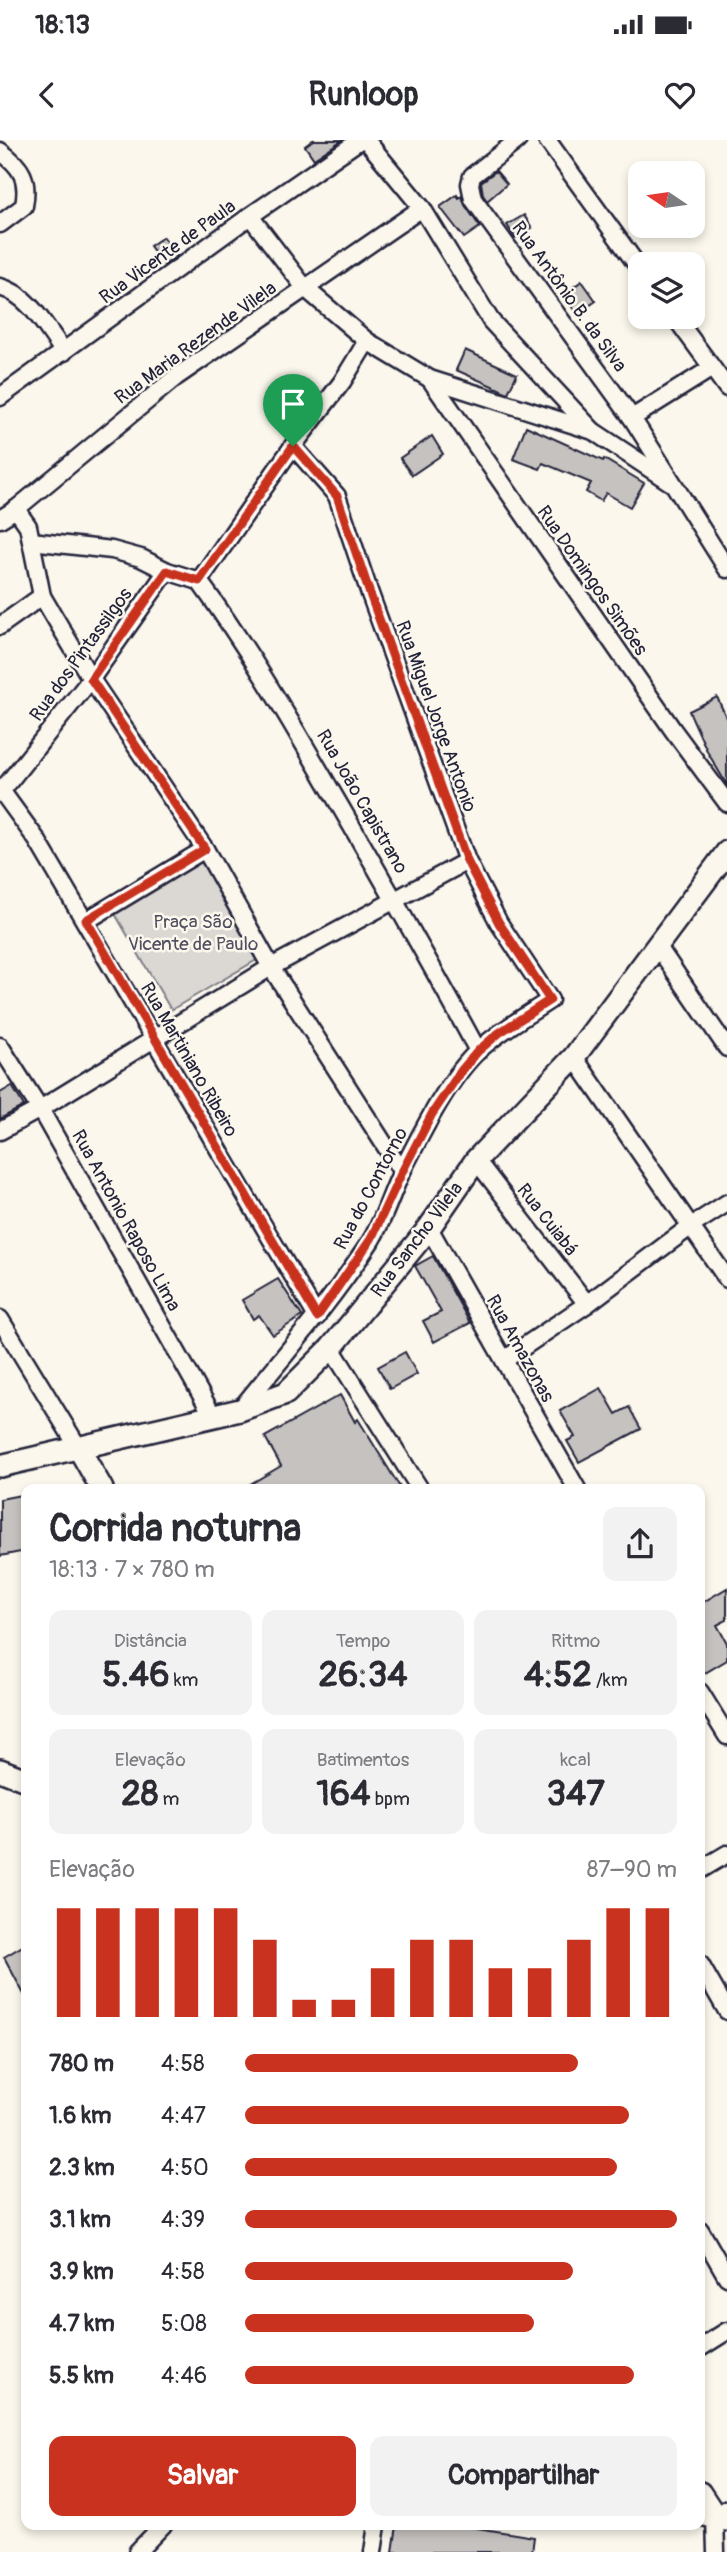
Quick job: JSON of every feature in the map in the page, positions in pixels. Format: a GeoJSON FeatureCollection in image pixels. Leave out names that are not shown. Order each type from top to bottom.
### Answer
{"type":"FeatureCollection","features":[{"type":"Feature","properties":{"kind":"main road","name":"Rua Sancho Vilela"},"geometry":{"type":"LineString","coordinates":[[0,1466],[240,1410],[286,1394],[331,1348],[429,1228],[476,1160],[574,1057],[727,852]]}},
{"type":"Feature","properties":{"kind":"main road"},"geometry":{"type":"LineString","coordinates":[[78,1447],[99,1484]]}},
{"type":"Feature","properties":{"kind":"main road"},"geometry":{"type":"LineString","coordinates":[[0,1770],[21,1778]]}},
{"type":"Feature","properties":{"kind":"main road"},"geometry":{"type":"LineString","coordinates":[[705,2499],[717,2515]]}},
{"type":"Feature","properties":{"kind":"street","name":"Rua Vicente de Paula"},"geometry":{"type":"LineString","coordinates":[[0,397],[360,140]]}},
{"type":"Feature","properties":{"kind":"street"},"geometry":{"type":"LineString","coordinates":[[366,140],[422,208],[491,321],[593,431],[678,487]]}},
{"type":"Feature","properties":{"kind":"street","name":"Rua Antônio B. da Silva"},"geometry":{"type":"LineString","coordinates":[[518,140],[472,176],[470,184],[473,199],[632,418],[724,558]]}},
{"type":"Feature","properties":{"kind":"street"},"geometry":{"type":"LineString","coordinates":[[547,140],[628,252]]}},
{"type":"Feature","properties":{"kind":"street"},"geometry":{"type":"LineString","coordinates":[[0,151],[17,164],[27,187],[24,206],[0,224]]}},
{"type":"Feature","properties":{"kind":"street","name":"Rua Maria Rezende Vilela"},"geometry":{"type":"LineString","coordinates":[[0,519],[16,509],[176,377],[422,208]]}},
{"type":"Feature","properties":{"kind":"street"},"geometry":{"type":"LineString","coordinates":[[250,216],[305,288],[367,341],[429,379],[593,431]]}},
{"type":"Feature","properties":{"kind":"street"},"geometry":{"type":"LineString","coordinates":[[0,287],[27,301],[64,352]]}},
{"type":"Feature","properties":{"kind":"street"},"geometry":{"type":"LineString","coordinates":[[684,329],[727,388]]}},
{"type":"Feature","properties":{"kind":"street"},"geometry":{"type":"LineString","coordinates":[[31,541],[112,550],[141,558],[167,571],[199,581],[293,446],[342,382],[367,341]]}},
{"type":"Feature","properties":{"kind":"street"},"geometry":{"type":"LineString","coordinates":[[632,418],[712,368]]}},
{"type":"Feature","properties":{"kind":"street","name":"Rua Domingos Simões"},"geometry":{"type":"LineString","coordinates":[[429,379],[626,663],[727,803]]}},
{"type":"Feature","properties":{"kind":"street","name":"Rua Miguel Jorge Antonio"},"geometry":{"type":"LineString","coordinates":[[293,446],[337,496],[467,861],[499,923],[550,1000]]}},
{"type":"Feature","properties":{"kind":"street"},"geometry":{"type":"LineString","coordinates":[[16,509],[28,526],[42,596],[91,679],[205,849],[271,967],[402,1172]]}},
{"type":"Feature","properties":{"kind":"street","name":"Rua dos Pintassilgos"},"geometry":{"type":"LineString","coordinates":[[1,792],[91,679],[167,571]]}},
{"type":"Feature","properties":{"kind":"street","name":"Rua João Capistrano"},"geometry":{"type":"LineString","coordinates":[[199,581],[259,668],[396,899],[478,1051]]}},
{"type":"Feature","properties":{"kind":"street"},"geometry":{"type":"LineString","coordinates":[[0,626],[42,596]]}},
{"type":"Feature","properties":{"kind":"street","name":"Rua Martiniano Ribeiro"},"geometry":{"type":"LineString","coordinates":[[1,792],[37,840],[86,920],[317,1317]]}},
{"type":"Feature","properties":{"kind":"street"},"geometry":{"type":"LineString","coordinates":[[86,920],[205,849]]}},
{"type":"Feature","properties":{"kind":"street"},"geometry":{"type":"LineString","coordinates":[[0,1131],[40,1110],[271,967],[467,861]]}},
{"type":"Feature","properties":{"kind":"street"},"geometry":{"type":"LineString","coordinates":[[656,944],[727,1048]]}},
{"type":"Feature","properties":{"kind":"street","name":"Rua do Contorno"},"geometry":{"type":"LineString","coordinates":[[240,1410],[317,1317],[371,1239],[432,1114],[478,1051],[499,1033],[550,1000]]}},
{"type":"Feature","properties":{"kind":"street","name":"Rua Antonio Raposo Lima"},"geometry":{"type":"LineString","coordinates":[[0,1046],[40,1110],[213,1416]]}},
{"type":"Feature","properties":{"kind":"street"},"geometry":{"type":"LineString","coordinates":[[574,1057],[727,1279]]}},
{"type":"Feature","properties":{"kind":"street","name":"Rua Cuiabá"},"geometry":{"type":"LineString","coordinates":[[476,1160],[587,1304]]}},
{"type":"Feature","properties":{"kind":"street"},"geometry":{"type":"LineString","coordinates":[[504,1360],[727,1203]]}},
{"type":"Feature","properties":{"kind":"street","name":"Rua Amazonas"},"geometry":{"type":"LineString","coordinates":[[429,1228],[574,1484]]}},
{"type":"Feature","properties":{"kind":"street"},"geometry":{"type":"LineString","coordinates":[[0,1319],[78,1447]]}},
{"type":"Feature","properties":{"kind":"street"},"geometry":{"type":"LineString","coordinates":[[331,1348],[416,1484]]}},
{"type":"Feature","properties":{"kind":"street"},"geometry":{"type":"LineString","coordinates":[[705,1700],[727,1736]]}},
{"type":"Feature","properties":{"kind":"street"},"geometry":{"type":"LineString","coordinates":[[705,1867],[727,1854]]}},
{"type":"Feature","properties":{"kind":"street"},"geometry":{"type":"LineString","coordinates":[[705,1973],[727,2011]]}},
{"type":"Feature","properties":{"kind":"street"},"geometry":{"type":"LineString","coordinates":[[705,2239],[727,2277]]}},
{"type":"Feature","properties":{"kind":"street"},"geometry":{"type":"LineString","coordinates":[[705,2345],[727,2331]]}},
{"type":"Feature","properties":{"kind":"street"},"geometry":{"type":"LineString","coordinates":[[716,2552],[717,2515]]}},
{"type":"Feature","properties":{"kind":"street"},"geometry":{"type":"LineString","coordinates":[[137,2552],[158,2530]]}},
{"type":"Feature","properties":{"kind":"street"},"geometry":{"type":"LineString","coordinates":[[373,2552],[376,2530]]}},
{"type":"Feature","properties":{"kind":"green space","name":"Praça São Vicente de Paulo"},"geometry":{"type":"Polygon","coordinates":[[[215,853],[272,951],[171,1010],[114,912],[215,853]]]}},
{"type":"Feature","properties":{"kind":"building"},"geometry":{"type":"Polygon","coordinates":[[[313,140],[342,140],[314,159],[305,146],[313,140]]]}},
{"type":"Feature","properties":{"kind":"building"},"geometry":{"type":"Polygon","coordinates":[[[496,171],[507,184],[487,201],[481,182],[496,171]]]}},
{"type":"Feature","properties":{"kind":"building"},"geometry":{"type":"Polygon","coordinates":[[[457,195],[459,198],[462,196],[480,227],[464,238],[440,207],[457,195]]]}},
{"type":"Feature","properties":{"kind":"building"},"geometry":{"type":"Polygon","coordinates":[[[524,215],[532,228],[515,238],[507,225],[524,215]]]}},
{"type":"Feature","properties":{"kind":"building"},"geometry":{"type":"Polygon","coordinates":[[[163,237],[177,256],[164,265],[150,246],[163,237]]]}},
{"type":"Feature","properties":{"kind":"building"},"geometry":{"type":"Polygon","coordinates":[[[582,281],[596,301],[577,314],[563,294],[582,281]]]}},
{"type":"Feature","properties":{"kind":"building"},"geometry":{"type":"Polygon","coordinates":[[[465,350],[517,374],[508,393],[456,370],[465,350]]]}},
{"type":"Feature","properties":{"kind":"building"},"geometry":{"type":"Polygon","coordinates":[[[526,426],[603,461],[604,459],[644,483],[630,507],[606,493],[601,501],[586,492],[591,483],[543,463],[540,469],[513,459],[526,426]]]}},
{"type":"Feature","properties":{"kind":"building"},"geometry":{"type":"Polygon","coordinates":[[[432,436],[443,454],[412,475],[400,458],[432,436]]]}},
{"type":"Feature","properties":{"kind":"building"},"geometry":{"type":"Polygon","coordinates":[[[717,697],[727,719],[727,785],[708,753],[689,711],[717,697]]]}},
{"type":"Feature","properties":{"kind":"building"},"geometry":{"type":"Polygon","coordinates":[[[12,1086],[24,1106],[0,1119],[0,1093],[12,1086]]]}},
{"type":"Feature","properties":{"kind":"building"},"geometry":{"type":"Polygon","coordinates":[[[433,1256],[470,1323],[434,1342],[423,1321],[441,1312],[415,1266],[433,1256]]]}},
{"type":"Feature","properties":{"kind":"building"},"geometry":{"type":"Polygon","coordinates":[[[278,1279],[302,1316],[273,1335],[259,1315],[253,1319],[242,1300],[278,1279]]]}},
{"type":"Feature","properties":{"kind":"building"},"geometry":{"type":"Polygon","coordinates":[[[405,1352],[417,1374],[390,1389],[378,1367],[405,1352]]]}},
{"type":"Feature","properties":{"kind":"building"},"geometry":{"type":"Polygon","coordinates":[[[601,1388],[616,1414],[629,1407],[641,1429],[579,1462],[567,1441],[575,1437],[560,1411],[601,1388]]]}},
{"type":"Feature","properties":{"kind":"building"},"geometry":{"type":"Polygon","coordinates":[[[340,1395],[355,1422],[358,1419],[398,1484],[250,1484],[281,1466],[265,1437],[340,1395]]]}},
{"type":"Feature","properties":{"kind":"building"},"geometry":{"type":"Polygon","coordinates":[[[21,1495],[21,1552],[0,1556],[0,1499],[21,1495]]]}},
{"type":"Feature","properties":{"kind":"building"},"geometry":{"type":"Polygon","coordinates":[[[727,1588],[727,1620],[717,1625],[727,1643],[727,1660],[705,1673],[705,1601],[727,1588]]]}},
{"type":"Feature","properties":{"kind":"building"},"geometry":{"type":"Polygon","coordinates":[[[21,1947],[21,1989],[4,1957],[21,1947]]]}},
{"type":"Feature","properties":{"kind":"building"},"geometry":{"type":"Polygon","coordinates":[[[396,2530],[490,2530],[534,2537],[532,2552],[393,2552],[396,2530]]]}},
{"type":"Feature","properties":{"kind":"route"},"geometry":{"type":"LineString","coordinates":[[293,446],[337,496],[467,861],[499,923],[550,1000],[499,1033],[478,1051],[461,1071],[432,1114],[371,1239],[317,1317],[86,920],[205,849],[91,679],[167,571],[199,581],[293,446]]}}]}
